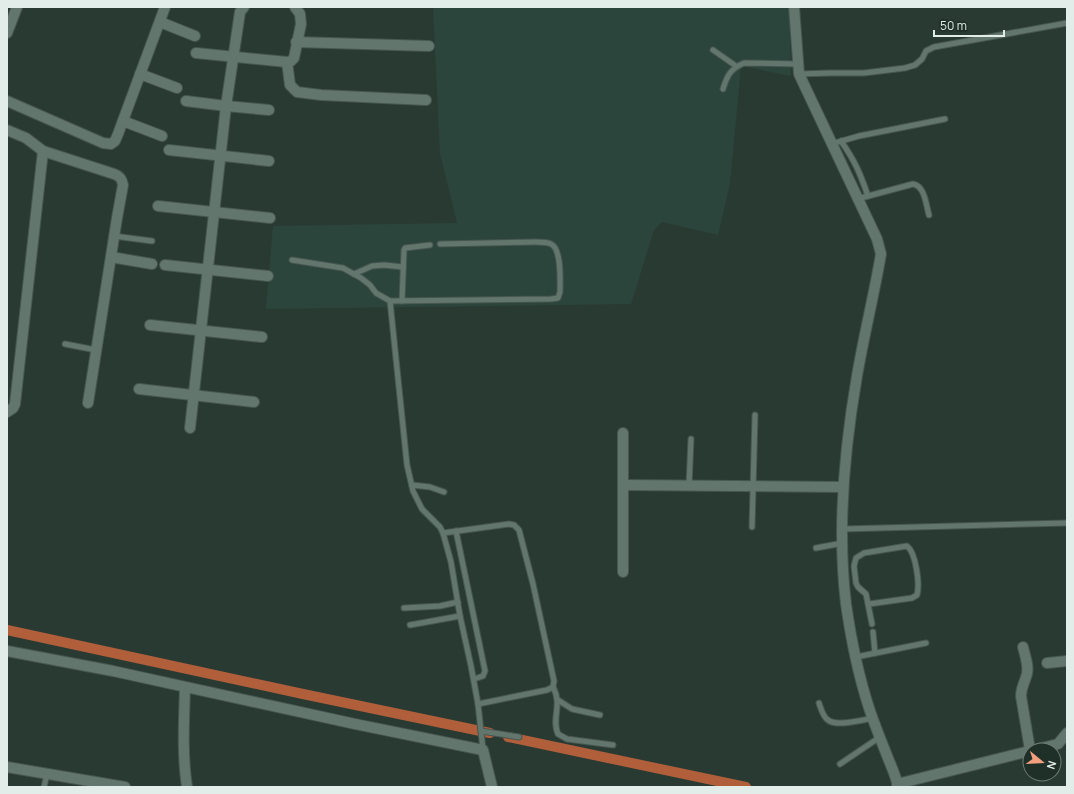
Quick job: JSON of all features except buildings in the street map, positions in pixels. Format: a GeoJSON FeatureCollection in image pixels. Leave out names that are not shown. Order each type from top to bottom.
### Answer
{"type":"FeatureCollection","features":[{"type":"Feature","properties":{"kind":"street"},"geometry":{"type":"LineString","coordinates":[[7,33],[17,7]]}},
{"type":"Feature","properties":{"kind":"street"},"geometry":{"type":"LineString","coordinates":[[7,102],[111,144],[115,141],[123,121],[165,7]]}},
{"type":"Feature","properties":{"kind":"street"},"geometry":{"type":"LineString","coordinates":[[196,53],[287,62],[291,61],[294,58],[296,42],[301,24],[300,14],[295,7]]}},
{"type":"Feature","properties":{"kind":"street"},"geometry":{"type":"LineString","coordinates":[[794,7],[799,69],[836,143],[857,199],[877,239],[881,254],[857,377],[843,487],[843,543],[846,605],[856,657],[873,718],[898,785],[1022,752]]}},
{"type":"Feature","properties":{"kind":"street"},"geometry":{"type":"LineString","coordinates":[[190,428],[216,212],[226,106],[234,56],[238,8]]}},
{"type":"Feature","properties":{"kind":"street"},"geometry":{"type":"LineString","coordinates":[[160,22],[195,36]]}},
{"type":"Feature","properties":{"kind":"street"},"geometry":{"type":"LineString","coordinates":[[296,42],[429,46]]}},
{"type":"Feature","properties":{"kind":"street"},"geometry":{"type":"LineString","coordinates":[[287,62],[290,85],[297,92],[321,95],[426,100]]}},
{"type":"Feature","properties":{"kind":"street"},"geometry":{"type":"LineString","coordinates":[[140,74],[177,88]]}},
{"type":"Feature","properties":{"kind":"street"},"geometry":{"type":"LineString","coordinates":[[186,100],[269,110]]}},
{"type":"Feature","properties":{"kind":"street"},"geometry":{"type":"LineString","coordinates":[[123,121],[162,136]]}},
{"type":"Feature","properties":{"kind":"street"},"geometry":{"type":"LineString","coordinates":[[7,130],[26,138],[43,151],[119,176],[122,180],[123,186],[88,403]]}},
{"type":"Feature","properties":{"kind":"street"},"geometry":{"type":"LineString","coordinates":[[169,150],[269,161]]}},
{"type":"Feature","properties":{"kind":"street"},"geometry":{"type":"LineString","coordinates":[[7,412],[13,408],[14,404],[43,151]]}},
{"type":"Feature","properties":{"kind":"street"},"geometry":{"type":"LineString","coordinates":[[158,206],[270,218]]}},
{"type":"Feature","properties":{"kind":"street"},"geometry":{"type":"LineString","coordinates":[[111,257],[152,264]]}},
{"type":"Feature","properties":{"kind":"street"},"geometry":{"type":"LineString","coordinates":[[165,265],[268,276]]}},
{"type":"Feature","properties":{"kind":"street"},"geometry":{"type":"LineString","coordinates":[[150,325],[262,338]]}},
{"type":"Feature","properties":{"kind":"street"},"geometry":{"type":"LineString","coordinates":[[139,389],[254,402]]}},
{"type":"Feature","properties":{"kind":"street"},"geometry":{"type":"LineString","coordinates":[[623,433],[623,572]]}},
{"type":"Feature","properties":{"kind":"street"},"geometry":{"type":"LineString","coordinates":[[623,485],[843,487]]}},
{"type":"Feature","properties":{"kind":"street"},"geometry":{"type":"LineString","coordinates":[[1023,647],[1028,668],[1027,676],[1021,689],[1021,696],[1029,742]]}},
{"type":"Feature","properties":{"kind":"street"},"geometry":{"type":"LineString","coordinates":[[7,651],[113,671],[184,687],[482,747],[492,787]]}},
{"type":"Feature","properties":{"kind":"street"},"geometry":{"type":"LineString","coordinates":[[1047,663],[1067,662]]}},
{"type":"Feature","properties":{"kind":"street"},"geometry":{"type":"LineString","coordinates":[[184,687],[183,738],[187,787]]}},
{"type":"Feature","properties":{"kind":"street"},"geometry":{"type":"LineString","coordinates":[[1059,742],[1067,733]]}},
{"type":"Feature","properties":{"kind":"street"},"geometry":{"type":"LineString","coordinates":[[7,767],[125,787]]}},
{"type":"Feature","properties":{"kind":"lane"},"geometry":{"type":"LineString","coordinates":[[723,89],[727,76],[736,66],[744,63],[830,73],[864,73],[905,68],[915,65],[922,59],[926,51],[934,47],[1067,23]]}},
{"type":"Feature","properties":{"kind":"lane"},"geometry":{"type":"LineString","coordinates":[[713,50],[736,66]]}},
{"type":"Feature","properties":{"kind":"lane"},"geometry":{"type":"LineString","coordinates":[[836,143],[859,136],[945,119]]}},
{"type":"Feature","properties":{"kind":"lane"},"geometry":{"type":"LineString","coordinates":[[836,143],[853,158],[868,196]]}},
{"type":"Feature","properties":{"kind":"lane"},"geometry":{"type":"LineString","coordinates":[[857,199],[913,184],[918,185],[921,188],[929,215]]}},
{"type":"Feature","properties":{"kind":"lane"},"geometry":{"type":"LineString","coordinates":[[114,236],[152,241]]}},
{"type":"Feature","properties":{"kind":"lane"},"geometry":{"type":"LineString","coordinates":[[292,260],[343,268],[370,286],[381,297],[390,301],[558,298],[560,292],[558,254],[555,247],[551,244],[536,242],[440,244]]}},
{"type":"Feature","properties":{"kind":"lane"},"geometry":{"type":"LineString","coordinates":[[402,301],[403,258],[406,248],[430,245]]}},
{"type":"Feature","properties":{"kind":"lane"},"geometry":{"type":"LineString","coordinates":[[354,274],[372,266],[384,265],[403,267]]}},
{"type":"Feature","properties":{"kind":"lane"},"geometry":{"type":"LineString","coordinates":[[390,301],[407,465],[413,491],[422,509],[440,527],[451,562],[460,616],[474,679],[482,747]]}},
{"type":"Feature","properties":{"kind":"lane"},"geometry":{"type":"LineString","coordinates":[[65,344],[96,350]]}},
{"type":"Feature","properties":{"kind":"lane"},"geometry":{"type":"LineString","coordinates":[[752,527],[755,415]]}},
{"type":"Feature","properties":{"kind":"lane"},"geometry":{"type":"LineString","coordinates":[[689,486],[691,439]]}},
{"type":"Feature","properties":{"kind":"lane"},"geometry":{"type":"LineString","coordinates":[[412,485],[430,487],[444,492]]}},
{"type":"Feature","properties":{"kind":"lane"},"geometry":{"type":"LineString","coordinates":[[843,528],[1067,523]]}},
{"type":"Feature","properties":{"kind":"lane"},"geometry":{"type":"LineString","coordinates":[[443,533],[509,524],[514,525],[519,530],[533,584],[554,681],[553,687],[557,694],[556,729],[558,734],[567,739],[614,745]]}},
{"type":"Feature","properties":{"kind":"lane"},"geometry":{"type":"LineString","coordinates":[[456,531],[485,665],[483,676],[474,679]]}},
{"type":"Feature","properties":{"kind":"lane"},"geometry":{"type":"LineString","coordinates":[[816,548],[843,543]]}},
{"type":"Feature","properties":{"kind":"lane"},"geometry":{"type":"LineString","coordinates":[[868,604],[912,598],[917,595],[919,584],[912,552],[907,546],[864,554],[856,558],[854,566],[856,583],[858,587],[866,594],[868,604],[872,624]]}},
{"type":"Feature","properties":{"kind":"lane"},"geometry":{"type":"LineString","coordinates":[[404,608],[440,606],[458,602]]}},
{"type":"Feature","properties":{"kind":"lane"},"geometry":{"type":"LineString","coordinates":[[410,625],[460,616]]}},
{"type":"Feature","properties":{"kind":"lane"},"geometry":{"type":"LineString","coordinates":[[873,632],[875,653]]}},
{"type":"Feature","properties":{"kind":"lane"},"geometry":{"type":"LineString","coordinates":[[856,657],[926,643]]}},
{"type":"Feature","properties":{"kind":"lane"},"geometry":{"type":"LineString","coordinates":[[478,704],[547,690],[553,687]]}},
{"type":"Feature","properties":{"kind":"lane"},"geometry":{"type":"LineString","coordinates":[[558,700],[572,709],[600,715]]}},
{"type":"Feature","properties":{"kind":"lane"},"geometry":{"type":"LineString","coordinates":[[819,703],[826,720],[830,722],[840,723],[873,718]]}},
{"type":"Feature","properties":{"kind":"lane"},"geometry":{"type":"LineString","coordinates":[[481,733],[519,737]]}},
{"type":"Feature","properties":{"kind":"lane"},"geometry":{"type":"LineString","coordinates":[[840,764],[880,737]]}},
{"type":"Feature","properties":{"kind":"lane"},"geometry":{"type":"LineString","coordinates":[[44,787],[47,774]]}},
{"type":"Feature","properties":{"kind":"shaded area"},"geometry":{"type":"Polygon","coordinates":[[[433,7],[789,7],[791,76],[741,66],[730,183],[718,235],[662,222],[654,230],[631,304],[266,309],[273,226],[457,223],[440,153],[433,7]]]}},
{"type":"Feature","properties":{"kind":"waterway"},"geometry":{"type":"LineString","coordinates":[[7,630],[490,733]]}},
{"type":"Feature","properties":{"kind":"waterway"},"geometry":{"type":"LineString","coordinates":[[508,737],[746,787]]}}]}
